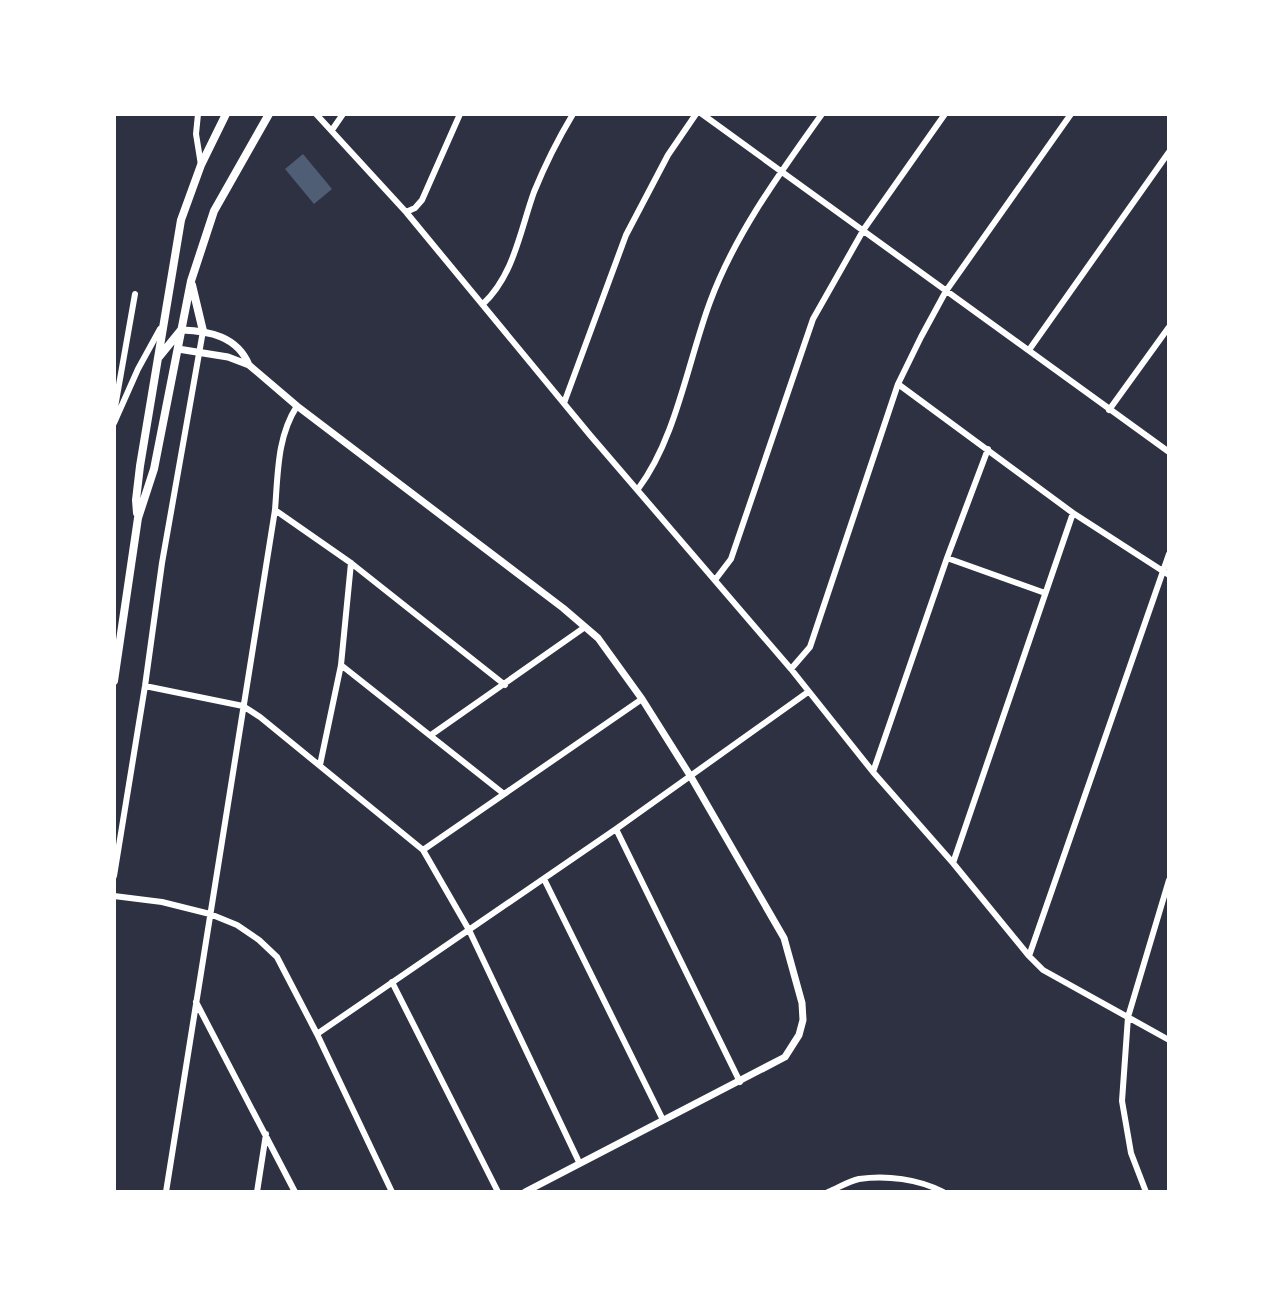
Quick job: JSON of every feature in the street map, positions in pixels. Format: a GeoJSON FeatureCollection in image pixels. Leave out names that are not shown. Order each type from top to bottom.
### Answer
{"type":"FeatureCollection","features":[{"type":"Feature","properties":{"kind":"main road"},"geometry":{"type":"LineString","coordinates":[[138,518],[136,500],[181,220],[201,165],[226,114]]}},
{"type":"Feature","properties":{"kind":"main road"},"geometry":{"type":"LineString","coordinates":[[114,681],[138,518],[154,469],[175,345],[182,330],[191,281],[214,211],[268,117],[278,114]]}},
{"type":"Feature","properties":{"kind":"main road"},"geometry":{"type":"LineString","coordinates":[[191,281],[203,331]]}},
{"type":"Feature","properties":{"kind":"main road"},"geometry":{"type":"LineString","coordinates":[[164,326],[175,345]]}},
{"type":"Feature","properties":{"kind":"main road"},"geometry":{"type":"LineString","coordinates":[[158,358],[175,345]]}},
{"type":"Feature","properties":{"kind":"street"},"geometry":{"type":"LineString","coordinates":[[198,114],[196,134],[201,165]]}},
{"type":"Feature","properties":{"kind":"street"},"geometry":{"type":"LineString","coordinates":[[316,114],[406,212],[1029,956],[1043,970],[1169,1040]]}},
{"type":"Feature","properties":{"kind":"street"},"geometry":{"type":"LineString","coordinates":[[332,130],[343,114]]}},
{"type":"Feature","properties":{"kind":"street"},"geometry":{"type":"LineString","coordinates":[[406,212],[422,200],[460,114]]}},
{"type":"Feature","properties":{"kind":"street"},"geometry":{"type":"LineString","coordinates":[[483,304],[499,287],[507,272],[535,191],[557,140],[573,114]]}},
{"type":"Feature","properties":{"kind":"street"},"geometry":{"type":"LineString","coordinates":[[564,403],[626,235],[668,155],[696,114]]}},
{"type":"Feature","properties":{"kind":"street"},"geometry":{"type":"LineString","coordinates":[[702,114],[1169,452]]}},
{"type":"Feature","properties":{"kind":"street"},"geometry":{"type":"LineString","coordinates":[[638,489],[658,460],[721,274],[782,170],[822,114]]}},
{"type":"Feature","properties":{"kind":"street"},"geometry":{"type":"LineString","coordinates":[[715,580],[731,559],[813,319],[864,229],[945,114]]}},
{"type":"Feature","properties":{"kind":"street"},"geometry":{"type":"LineString","coordinates":[[791,669],[810,647],[898,384],[946,291],[1071,114]]}},
{"type":"Feature","properties":{"kind":"street"},"geometry":{"type":"LineString","coordinates":[[1029,350],[1169,152]]}},
{"type":"Feature","properties":{"kind":"street"},"geometry":{"type":"LineString","coordinates":[[114,413],[135,294]]}},
{"type":"Feature","properties":{"kind":"street"},"geometry":{"type":"LineString","coordinates":[[114,423],[138,369],[164,326]]}},
{"type":"Feature","properties":{"kind":"street"},"geometry":{"type":"LineString","coordinates":[[1109,410],[1169,327]]}},
{"type":"Feature","properties":{"kind":"street"},"geometry":{"type":"LineString","coordinates":[[182,330],[215,333],[237,347],[249,365]]}},
{"type":"Feature","properties":{"kind":"street"},"geometry":{"type":"LineString","coordinates":[[114,876],[162,563],[203,331]]}},
{"type":"Feature","properties":{"kind":"street"},"geometry":{"type":"LineString","coordinates":[[175,345],[249,365],[297,406],[598,638],[642,699],[691,777],[784,938],[802,1003],[803,1020],[799,1035],[785,1057],[525,1192]]}},
{"type":"Feature","properties":{"kind":"street"},"geometry":{"type":"LineString","coordinates":[[898,384],[1073,513],[1166,574]]}},
{"type":"Feature","properties":{"kind":"street"},"geometry":{"type":"LineString","coordinates":[[166,1192],[275,510],[281,438],[297,406]]}},
{"type":"Feature","properties":{"kind":"street"},"geometry":{"type":"LineString","coordinates":[[873,772],[988,449]]}},
{"type":"Feature","properties":{"kind":"street"},"geometry":{"type":"LineString","coordinates":[[275,510],[351,563],[505,685]]}},
{"type":"Feature","properties":{"kind":"street"},"geometry":{"type":"LineString","coordinates":[[953,863],[1073,513]]}},
{"type":"Feature","properties":{"kind":"street"},"geometry":{"type":"LineString","coordinates":[[1029,956],[1166,574],[1169,554]]}},
{"type":"Feature","properties":{"kind":"street"},"geometry":{"type":"LineString","coordinates":[[947,558],[1045,593]]}},
{"type":"Feature","properties":{"kind":"street"},"geometry":{"type":"LineString","coordinates":[[320,765],[341,665],[351,563]]}},
{"type":"Feature","properties":{"kind":"street"},"geometry":{"type":"LineString","coordinates":[[431,735],[585,627]]}},
{"type":"Feature","properties":{"kind":"street"},"geometry":{"type":"LineString","coordinates":[[341,665],[504,794]]}},
{"type":"Feature","properties":{"kind":"street"},"geometry":{"type":"LineString","coordinates":[[145,686],[243,706],[276,729],[423,850],[469,930],[579,1162]]}},
{"type":"Feature","properties":{"kind":"street"},"geometry":{"type":"LineString","coordinates":[[317,1034],[691,777],[808,692]]}},
{"type":"Feature","properties":{"kind":"street"},"geometry":{"type":"LineString","coordinates":[[423,850],[642,699]]}},
{"type":"Feature","properties":{"kind":"street"},"geometry":{"type":"LineString","coordinates":[[616,829],[740,1082]]}},
{"type":"Feature","properties":{"kind":"street"},"geometry":{"type":"LineString","coordinates":[[544,879],[663,1120]]}},
{"type":"Feature","properties":{"kind":"street"},"geometry":{"type":"LineString","coordinates":[[1146,1192],[1131,1153],[1122,1101],[1128,1017],[1169,880]]}},
{"type":"Feature","properties":{"kind":"street"},"geometry":{"type":"LineString","coordinates":[[114,896],[162,902],[210,914],[237,925],[277,957],[392,1192]]}},
{"type":"Feature","properties":{"kind":"street"},"geometry":{"type":"LineString","coordinates":[[392,982],[498,1192]]}},
{"type":"Feature","properties":{"kind":"street"},"geometry":{"type":"LineString","coordinates":[[196,1002],[295,1192]]}},
{"type":"Feature","properties":{"kind":"street"},"geometry":{"type":"LineString","coordinates":[[257,1192],[266,1134]]}},
{"type":"Feature","properties":{"kind":"street"},"geometry":{"type":"LineString","coordinates":[[828,1192],[857,1179],[907,1180],[943,1192]]}},
{"type":"Feature","properties":{"kind":"water"},"geometry":{"type":"Polygon","coordinates":[[[303,154],[332,189],[314,204],[285,169],[303,154]]]}}]}
